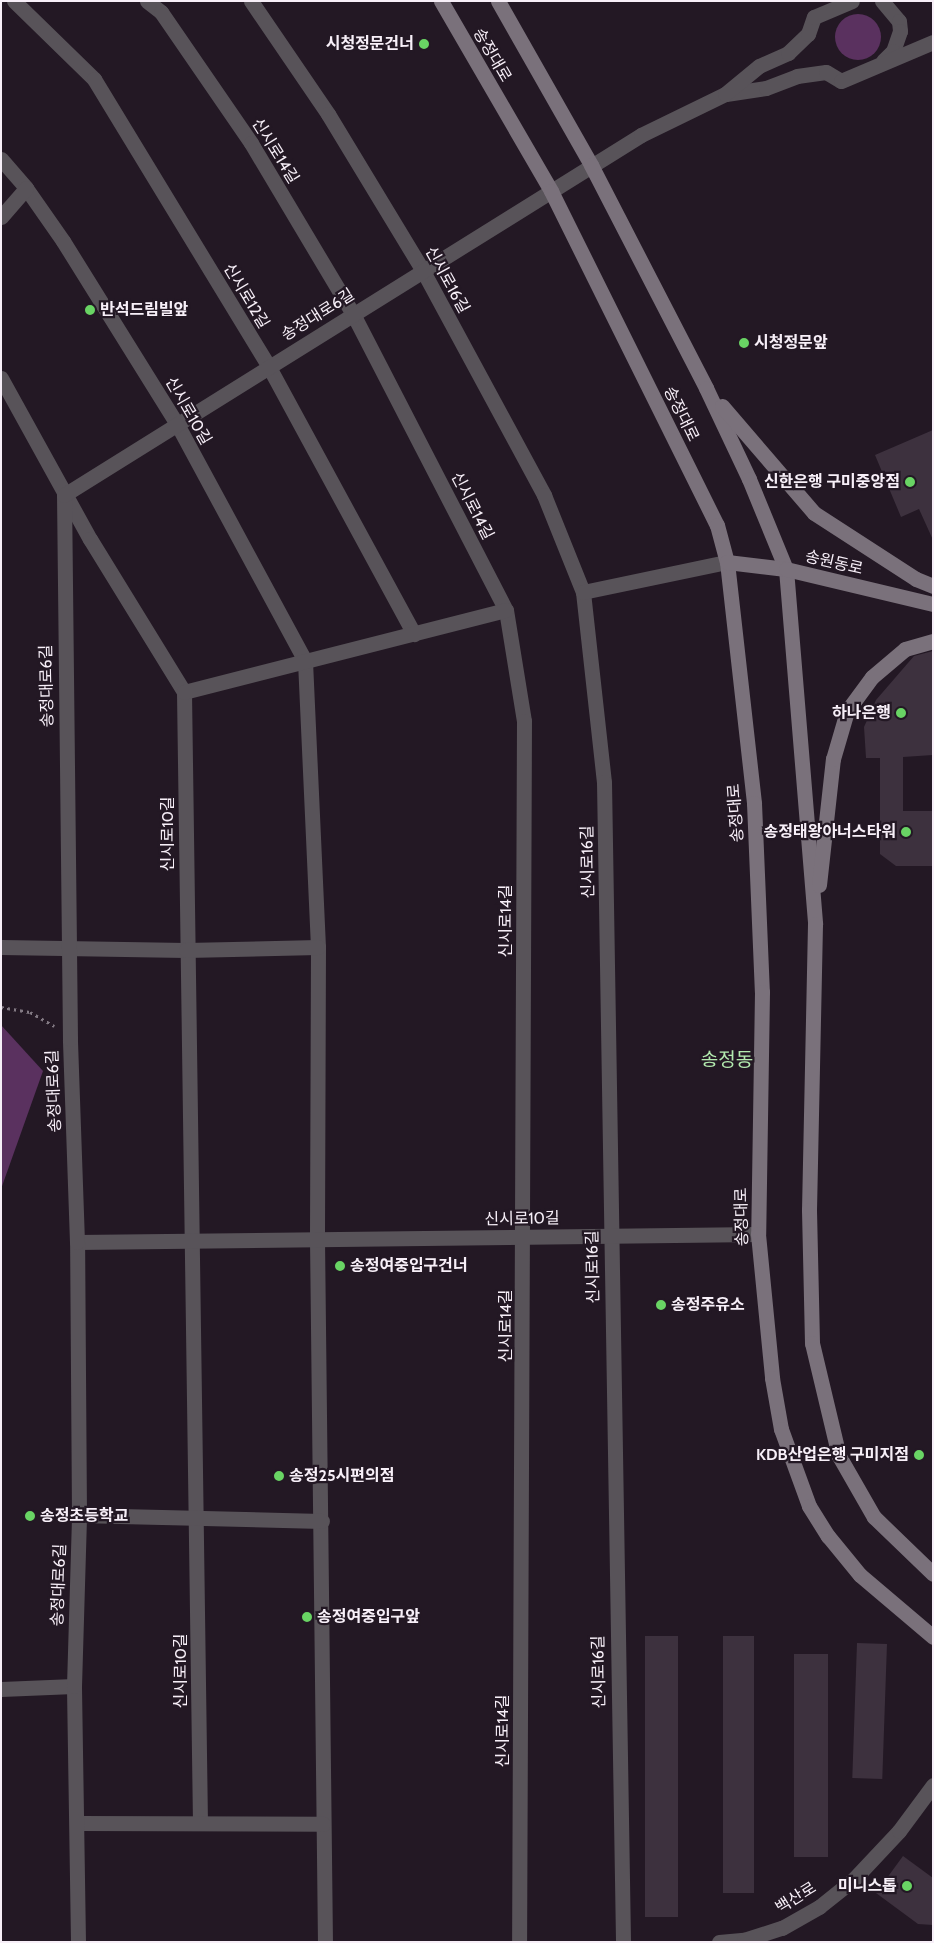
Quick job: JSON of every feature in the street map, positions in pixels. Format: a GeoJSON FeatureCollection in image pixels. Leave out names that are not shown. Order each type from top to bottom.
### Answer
{"type":"FeatureCollection","features":[{"type":"Feature","properties":{"kind":"street","name":"신시로12길"},"geometry":{"type":"LineString","coordinates":[[14,1],[94,79],[269,366],[414,634]]}},
{"type":"Feature","properties":{"kind":"street","name":"신시로14길"},"geometry":{"type":"LineString","coordinates":[[148,1],[161,12],[251,143],[353,314],[506,610],[524,721],[524,1236],[519,1942]]}},
{"type":"Feature","properties":{"kind":"street","name":"신시로16길"},"geometry":{"type":"LineString","coordinates":[[251,1],[328,114],[423,271],[544,495],[583,592],[604,782],[623,1942]]}},
{"type":"Feature","properties":{"kind":"street","name":"송정대로"},"geometry":{"type":"LineString","coordinates":[[441,1],[550,191],[717,525],[727,562],[755,813],[762,992],[758,1234],[772,1378],[781,1429],[809,1506],[828,1536],[860,1575],[933,1637]]}},
{"type":"Feature","properties":{"kind":"street","name":"송정대로"},"geometry":{"type":"LineString","coordinates":[[498,1],[591,165],[706,388],[749,479],[786,569],[815,924],[809,1210],[812,1343],[839,1456],[874,1517],[933,1574]]}},
{"type":"Feature","properties":{"kind":"street"},"geometry":{"type":"LineString","coordinates":[[725,94],[759,66],[788,53],[808,34],[814,18],[852,1]]}},
{"type":"Feature","properties":{"kind":"street"},"geometry":{"type":"LineString","coordinates":[[878,65],[893,51],[900,32],[899,21],[882,1]]}},
{"type":"Feature","properties":{"kind":"street"},"geometry":{"type":"LineString","coordinates":[[725,94],[766,88],[797,76],[826,72],[841,81],[933,42]]}},
{"type":"Feature","properties":{"kind":"street","name":"송정대로6길"},"geometry":{"type":"LineString","coordinates":[[78,1942],[78,1823],[74,1686],[79,1515],[77,1242],[70,1039],[62,552],[64,494],[591,165],[641,135],[725,94]]}},
{"type":"Feature","properties":{"kind":"street","name":"신시로10길"},"geometry":{"type":"LineString","coordinates":[[1,159],[26,188],[177,424],[304,661],[318,947],[317,1239],[322,1521],[325,1942]]}},
{"type":"Feature","properties":{"kind":"street"},"geometry":{"type":"LineString","coordinates":[[1,217],[26,188]]}},
{"type":"Feature","properties":{"kind":"street"},"geometry":{"type":"LineString","coordinates":[[1,378],[64,494],[184,692],[506,610]]}},
{"type":"Feature","properties":{"kind":"street"},"geometry":{"type":"LineString","coordinates":[[706,388],[814,513],[916,579],[933,586]]}},
{"type":"Feature","properties":{"kind":"street"},"geometry":{"type":"LineString","coordinates":[[583,592],[727,562]]}},
{"type":"Feature","properties":{"kind":"street","name":"송원동로"},"geometry":{"type":"LineString","coordinates":[[727,562],[786,569],[933,604]]}},
{"type":"Feature","properties":{"kind":"street"},"geometry":{"type":"LineString","coordinates":[[815,924],[833,759],[848,711],[872,677],[905,649],[933,641]]}},
{"type":"Feature","properties":{"kind":"street","name":"신시로10길"},"geometry":{"type":"LineString","coordinates":[[184,692],[186,950],[194,1240],[198,1518],[200,1824]]}},
{"type":"Feature","properties":{"kind":"street"},"geometry":{"type":"LineString","coordinates":[[1,947],[186,950],[318,947]]}},
{"type":"Feature","properties":{"kind":"street","name":"신시로10길"},"geometry":{"type":"LineString","coordinates":[[77,1242],[758,1234]]}},
{"type":"Feature","properties":{"kind":"street"},"geometry":{"type":"LineString","coordinates":[[79,1515],[322,1521]]}},
{"type":"Feature","properties":{"kind":"street"},"geometry":{"type":"LineString","coordinates":[[901,1545],[933,1560]]}},
{"type":"Feature","properties":{"kind":"street"},"geometry":{"type":"LineString","coordinates":[[1,1690],[74,1686]]}},
{"type":"Feature","properties":{"kind":"street","name":"백산로"},"geometry":{"type":"LineString","coordinates":[[719,1942],[744,1940],[782,1928],[819,1907],[853,1880],[899,1831],[933,1785]]}},
{"type":"Feature","properties":{"kind":"street"},"geometry":{"type":"LineString","coordinates":[[78,1823],[323,1824]]}},
{"type":"Feature","properties":{"kind":"path"},"geometry":{"type":"LineString","coordinates":[[1,1007],[30,1012],[70,1039]]}},
{"type":"Feature","properties":{"kind":"shaded area"},"geometry":{"type":"Polygon","coordinates":[[[853,14],[863,14],[875,20],[880,28],[880,46],[875,54],[867,59],[853,60],[845,57],[838,50],[835,42],[835,32],[838,24],[845,17],[853,14]]]}},
{"type":"Feature","properties":{"kind":"shaded area"},"geometry":{"type":"Polygon","coordinates":[[[1,1025],[43,1071],[1,1189],[1,1025]]]}},
{"type":"Feature","properties":{"kind":"building","name":"신한은행 구미중앙점"},"geometry":{"type":"Polygon","coordinates":[[[933,430],[933,540],[919,509],[901,517],[875,455],[933,430]]]}},
{"type":"Feature","properties":{"kind":"building"},"geometry":{"type":"Polygon","coordinates":[[[933,651],[933,755],[903,757],[903,811],[933,811],[933,866],[896,866],[880,854],[880,758],[866,758],[864,727],[876,700],[914,656],[933,651]]]}},
{"type":"Feature","properties":{"kind":"building"},"geometry":{"type":"Polygon","coordinates":[[[645,1636],[678,1636],[678,1917],[645,1917],[645,1636]]]}},
{"type":"Feature","properties":{"kind":"building"},"geometry":{"type":"Polygon","coordinates":[[[723,1636],[754,1636],[754,1893],[723,1893],[723,1636]]]}},
{"type":"Feature","properties":{"kind":"building"},"geometry":{"type":"Polygon","coordinates":[[[857,1643],[887,1644],[882,1779],[852,1778],[857,1643]]]}},
{"type":"Feature","properties":{"kind":"building"},"geometry":{"type":"Polygon","coordinates":[[[794,1654],[828,1654],[828,1857],[794,1857],[794,1654]]]}},
{"type":"Feature","properties":{"kind":"building","name":"미니스톱"},"geometry":{"type":"Polygon","coordinates":[[[903,1856],[933,1878],[933,1925],[918,1924],[876,1893],[903,1856]]]}},
{"type":"Feature","properties":{"kind":"place","name":"시청정문건너"},"geometry":{"type":"Point","coordinates":[424,44]}},
{"type":"Feature","properties":{"kind":"place","name":"반석드림빌앞"},"geometry":{"type":"Point","coordinates":[90,310]}},
{"type":"Feature","properties":{"kind":"place","name":"시청정문앞"},"geometry":{"type":"Point","coordinates":[744,343]}},
{"type":"Feature","properties":{"kind":"place","name":"신한은행 구미중앙점"},"geometry":{"type":"Point","coordinates":[910,482]}},
{"type":"Feature","properties":{"kind":"place","name":"하나은행"},"geometry":{"type":"Point","coordinates":[901,713]}},
{"type":"Feature","properties":{"kind":"place","name":"송정태왕아너스타워"},"geometry":{"type":"Point","coordinates":[906,832]}},
{"type":"Feature","properties":{"kind":"place","name":"송정여중입구건너"},"geometry":{"type":"Point","coordinates":[340,1266]}},
{"type":"Feature","properties":{"kind":"place","name":"송정주유소"},"geometry":{"type":"Point","coordinates":[661,1305]}},
{"type":"Feature","properties":{"kind":"place","name":"KDB산업은행 구미지점"},"geometry":{"type":"Point","coordinates":[919,1455]}},
{"type":"Feature","properties":{"kind":"place","name":"송정25시편의점"},"geometry":{"type":"Point","coordinates":[279,1476]}},
{"type":"Feature","properties":{"kind":"place","name":"송정초등학교"},"geometry":{"type":"Point","coordinates":[30,1516]}},
{"type":"Feature","properties":{"kind":"place","name":"송정여중입구앞"},"geometry":{"type":"Point","coordinates":[307,1617]}},
{"type":"Feature","properties":{"kind":"place","name":"미니스톱"},"geometry":{"type":"Point","coordinates":[907,1886]}},
{"type":"Feature","properties":{"kind":"district","name":"송정동"},"geometry":{"type":"Point","coordinates":[727,1060]}}]}
